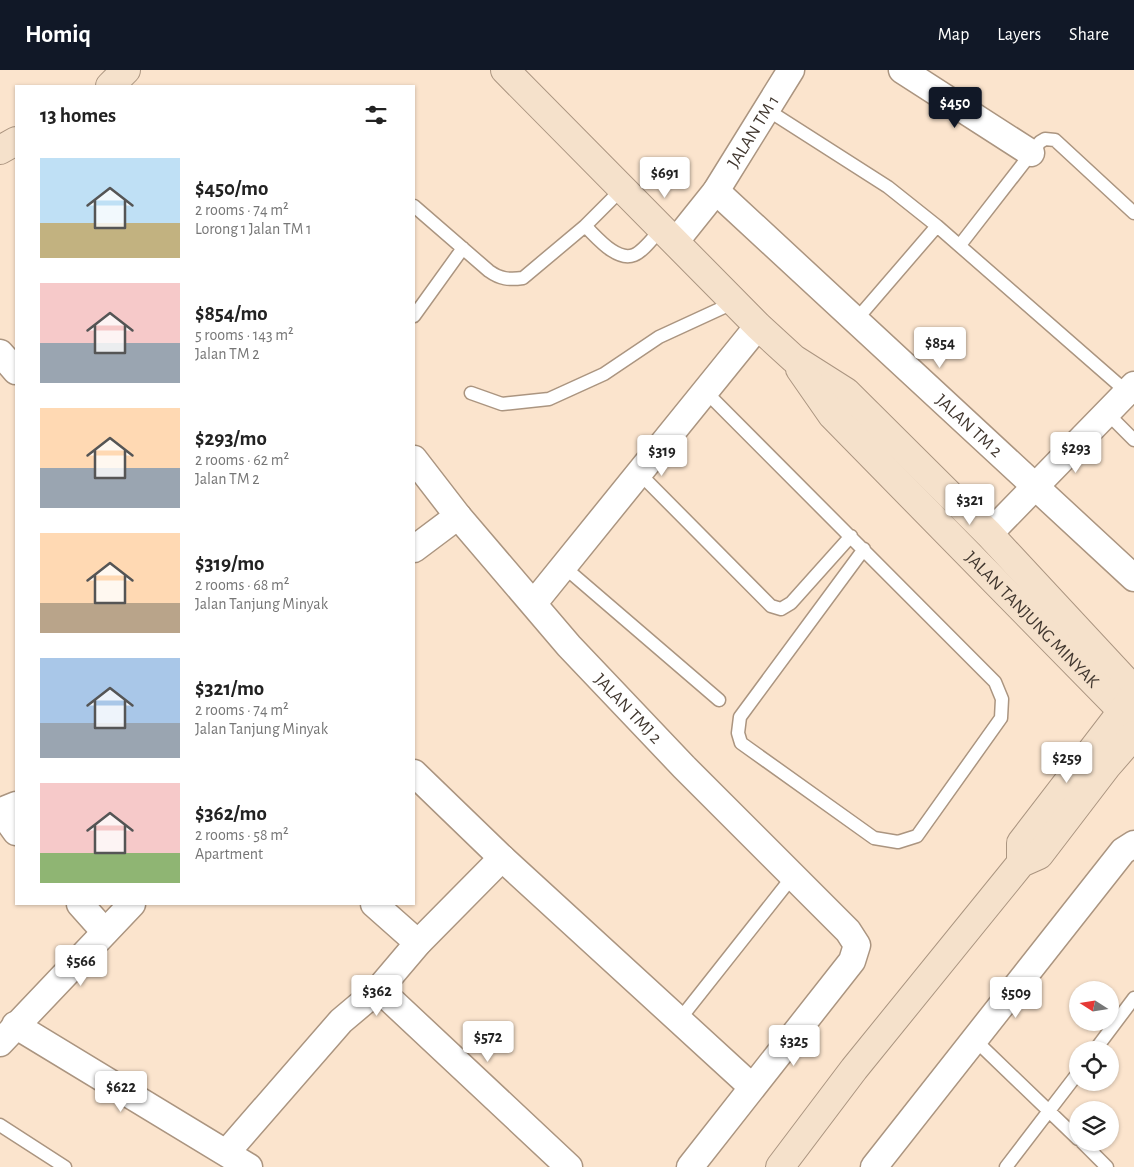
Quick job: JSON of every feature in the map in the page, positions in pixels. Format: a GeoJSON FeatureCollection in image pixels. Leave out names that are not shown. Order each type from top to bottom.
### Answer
{"type":"FeatureCollection","features":[{"type":"Feature","properties":{"kind":"main road"},"geometry":{"type":"LineString","coordinates":[[111,85],[126,70]]}},
{"type":"Feature","properties":{"kind":"main road","name":"JALAN TANJUNG MINYAK"},"geometry":{"type":"LineString","coordinates":[[505,70],[670,234],[758,326],[794,359],[846,392],[989,534],[1131,705]]}},
{"type":"Feature","properties":{"kind":"main road"},"geometry":{"type":"LineString","coordinates":[[0,150],[15,142]]}},
{"type":"Feature","properties":{"kind":"main road","name":"JALAN TANJUNG MINYAK"},"geometry":{"type":"LineString","coordinates":[[794,359],[832,416],[1078,665],[1131,705]]}},
{"type":"Feature","properties":{"kind":"main road"},"geometry":{"type":"LineString","coordinates":[[1078,665],[1096,710],[1098,760]]}},
{"type":"Feature","properties":{"kind":"main road"},"geometry":{"type":"LineString","coordinates":[[780,1167],[854,1069],[1021,863],[1021,843],[1098,760],[1131,705]]}},
{"type":"Feature","properties":{"kind":"main road"},"geometry":{"type":"LineString","coordinates":[[1098,760],[1134,735]]}},
{"type":"Feature","properties":{"kind":"main road"},"geometry":{"type":"LineString","coordinates":[[1098,760],[1134,751]]}},
{"type":"Feature","properties":{"kind":"street","name":"JALAN TM 1"},"geometry":{"type":"LineString","coordinates":[[670,234],[716,191],[791,70]]}},
{"type":"Feature","properties":{"kind":"street"},"geometry":{"type":"LineString","coordinates":[[902,70],[1032,153]]}},
{"type":"Feature","properties":{"kind":"street","name":"JALAN TM 2"},"geometry":{"type":"LineString","coordinates":[[716,191],[1036,485],[1134,578]]}},
{"type":"Feature","properties":{"kind":"street"},"geometry":{"type":"LineString","coordinates":[[534,603],[758,326]]}},
{"type":"Feature","properties":{"kind":"street"},"geometry":{"type":"LineString","coordinates":[[0,353],[15,370]]}},
{"type":"Feature","properties":{"kind":"street"},"geometry":{"type":"LineString","coordinates":[[989,534],[1131,389]]}},
{"type":"Feature","properties":{"kind":"street","name":"JALAN TMJ 2"},"geometry":{"type":"LineString","coordinates":[[415,460],[458,516],[569,646],[657,739],[848,931],[857,945],[852,961],[752,1086]]}},
{"type":"Feature","properties":{"kind":"street"},"geometry":{"type":"LineString","coordinates":[[415,548],[458,516]]}},
{"type":"Feature","properties":{"kind":"street"},"geometry":{"type":"LineString","coordinates":[[415,773],[502,858],[752,1086],[690,1167]]}},
{"type":"Feature","properties":{"kind":"street"},"geometry":{"type":"LineString","coordinates":[[15,805],[6,809],[4,816],[15,831]]}},
{"type":"Feature","properties":{"kind":"street"},"geometry":{"type":"LineString","coordinates":[[874,1167],[1123,851],[1134,844]]}},
{"type":"Feature","properties":{"kind":"street"},"geometry":{"type":"LineString","coordinates":[[131,905],[8,1034],[237,1162],[341,1021],[379,988],[418,943],[502,858]]}},
{"type":"Feature","properties":{"kind":"street"},"geometry":{"type":"LineString","coordinates":[[81,905],[105,932]]}},
{"type":"Feature","properties":{"kind":"street"},"geometry":{"type":"LineString","coordinates":[[375,905],[418,943]]}},
{"type":"Feature","properties":{"kind":"street"},"geometry":{"type":"LineString","coordinates":[[379,988],[569,1167]]}},
{"type":"Feature","properties":{"kind":"lane"},"geometry":{"type":"LineString","coordinates":[[766,109],[888,187],[1131,389]]}},
{"type":"Feature","properties":{"kind":"lane"},"geometry":{"type":"LineString","coordinates":[[960,245],[1032,153],[1046,139],[1055,140],[1134,213]]}},
{"type":"Feature","properties":{"kind":"lane"},"geometry":{"type":"LineString","coordinates":[[415,207],[497,277],[510,280],[523,278],[585,226],[623,188]]}},
{"type":"Feature","properties":{"kind":"lane"},"geometry":{"type":"LineString","coordinates":[[585,226],[614,252],[628,256],[636,254],[670,234]]}},
{"type":"Feature","properties":{"kind":"lane"},"geometry":{"type":"LineString","coordinates":[[856,320],[937,226]]}},
{"type":"Feature","properties":{"kind":"lane"},"geometry":{"type":"LineString","coordinates":[[415,315],[463,248]]}},
{"type":"Feature","properties":{"kind":"lane"},"geometry":{"type":"LineString","coordinates":[[471,393],[502,404],[549,399],[604,374],[660,337],[735,302]]}},
{"type":"Feature","properties":{"kind":"lane"},"geometry":{"type":"LineString","coordinates":[[705,391],[851,536],[995,682],[1002,699],[1001,718],[917,836],[898,842],[874,838],[741,743],[738,733],[740,717],[864,550]]}},
{"type":"Feature","properties":{"kind":"lane"},"geometry":{"type":"LineString","coordinates":[[1107,413],[1134,440]]}},
{"type":"Feature","properties":{"kind":"lane"},"geometry":{"type":"LineString","coordinates":[[638,473],[771,606],[781,609],[791,603],[851,536]]}},
{"type":"Feature","properties":{"kind":"lane"},"geometry":{"type":"LineString","coordinates":[[564,566],[719,700]]}},
{"type":"Feature","properties":{"kind":"lane"},"geometry":{"type":"LineString","coordinates":[[680,1019],[793,876]]}},
{"type":"Feature","properties":{"kind":"lane"},"geometry":{"type":"LineString","coordinates":[[1102,1041],[1134,998]]}},
{"type":"Feature","properties":{"kind":"lane"},"geometry":{"type":"LineString","coordinates":[[974,1039],[1069,1130]]}},
{"type":"Feature","properties":{"kind":"lane"},"geometry":{"type":"LineString","coordinates":[[1006,1167],[1069,1085]]}},
{"type":"Feature","properties":{"kind":"lane"},"geometry":{"type":"LineString","coordinates":[[0,1125],[65,1167]]}},
{"type":"Feature","properties":{"kind":"lane"},"geometry":{"type":"LineString","coordinates":[[1091,1151],[1107,1167]]}}]}
